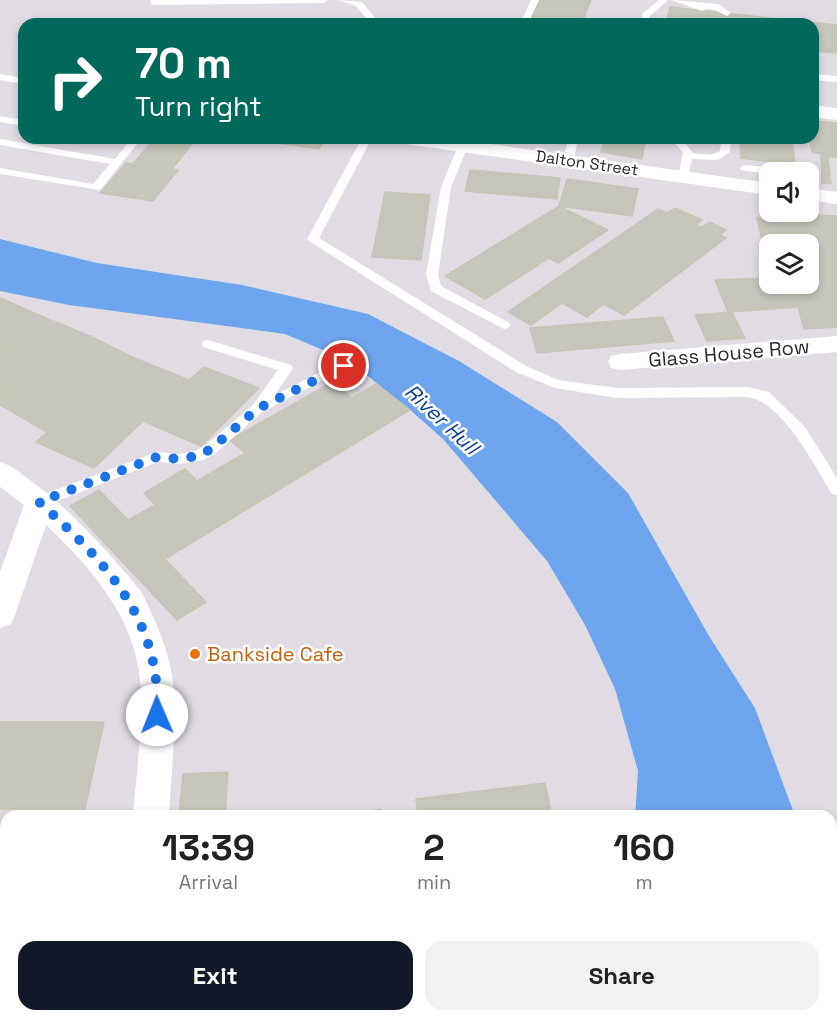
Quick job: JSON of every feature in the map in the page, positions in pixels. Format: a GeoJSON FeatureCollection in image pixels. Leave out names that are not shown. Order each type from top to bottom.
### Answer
{"type":"FeatureCollection","features":[{"type":"Feature","properties":{"kind":"street"},"geometry":{"type":"LineString","coordinates":[[819,112],[837,114]]}},
{"type":"Feature","properties":{"kind":"street","name":"Dalton Street"},"geometry":{"type":"LineString","coordinates":[[473,144],[759,187]]}},
{"type":"Feature","properties":{"kind":"street"},"geometry":{"type":"LineString","coordinates":[[819,196],[837,198]]}},
{"type":"Feature","properties":{"kind":"street","name":"Glass House Row"},"geometry":{"type":"LineString","coordinates":[[620,362],[837,344]]}},
{"type":"Feature","properties":{"kind":"street"},"geometry":{"type":"LineString","coordinates":[[0,472],[39,502],[83,542],[130,600],[149,644],[158,695],[151,810]]}},
{"type":"Feature","properties":{"kind":"street"},"geometry":{"type":"LineString","coordinates":[[0,615],[39,502]]}},
{"type":"Feature","properties":{"kind":"lane"},"geometry":{"type":"LineString","coordinates":[[154,2],[324,0]]}},
{"type":"Feature","properties":{"kind":"lane"},"geometry":{"type":"LineString","coordinates":[[342,0],[359,4],[371,18]]}},
{"type":"Feature","properties":{"kind":"lane"},"geometry":{"type":"LineString","coordinates":[[527,18],[535,0]]}},
{"type":"Feature","properties":{"kind":"lane"},"geometry":{"type":"LineString","coordinates":[[645,18],[664,0]]}},
{"type":"Feature","properties":{"kind":"lane"},"geometry":{"type":"LineString","coordinates":[[676,3],[719,7],[727,13]]}},
{"type":"Feature","properties":{"kind":"lane"},"geometry":{"type":"LineString","coordinates":[[695,4],[704,10]]}},
{"type":"Feature","properties":{"kind":"lane"},"geometry":{"type":"LineString","coordinates":[[0,77],[18,80]]}},
{"type":"Feature","properties":{"kind":"lane"},"geometry":{"type":"LineString","coordinates":[[819,78],[837,79]]}},
{"type":"Feature","properties":{"kind":"lane"},"geometry":{"type":"LineString","coordinates":[[0,119],[18,122]]}},
{"type":"Feature","properties":{"kind":"lane"},"geometry":{"type":"LineString","coordinates":[[0,142],[116,162]]}},
{"type":"Feature","properties":{"kind":"lane"},"geometry":{"type":"LineString","coordinates":[[0,171],[96,188],[132,144]]}},
{"type":"Feature","properties":{"kind":"lane"},"geometry":{"type":"LineString","coordinates":[[364,144],[346,179],[324,212],[313,239],[421,304],[521,369],[555,384],[616,393],[748,392],[764,395],[800,430],[837,490]]}},
{"type":"Feature","properties":{"kind":"lane"},"geometry":{"type":"LineString","coordinates":[[473,144],[446,186],[432,276],[435,288],[504,325]]}},
{"type":"Feature","properties":{"kind":"lane"},"geometry":{"type":"LineString","coordinates":[[568,160],[572,144]]}},
{"type":"Feature","properties":{"kind":"lane"},"geometry":{"type":"LineString","coordinates":[[681,144],[688,152],[683,177]]}},
{"type":"Feature","properties":{"kind":"lane"},"geometry":{"type":"LineString","coordinates":[[687,155],[718,156],[725,152],[726,144]]}},
{"type":"Feature","properties":{"kind":"lane"},"geometry":{"type":"LineString","coordinates":[[745,168],[759,169]]}},
{"type":"Feature","properties":{"kind":"lane"},"geometry":{"type":"LineString","coordinates":[[39,502],[157,457],[179,459],[198,456],[211,449],[257,409],[286,368],[208,344]]}},
{"type":"Feature","properties":{"kind":"lane"},"geometry":{"type":"LineString","coordinates":[[257,409],[344,366]]}},
{"type":"Feature","properties":{"kind":"shaded area"},"geometry":{"type":"Polygon","coordinates":[[[0,0],[837,0],[837,810],[793,810],[755,708],[709,636],[628,493],[557,422],[242,285],[97,263],[0,239],[0,0]]]}},
{"type":"Feature","properties":{"kind":"shaded area"},"geometry":{"type":"Polygon","coordinates":[[[0,291],[69,305],[285,334],[349,361],[443,439],[547,561],[585,625],[615,689],[638,771],[635,810],[0,810],[0,291]]]}},
{"type":"Feature","properties":{"kind":"water","name":"River Hull"},"geometry":{"type":"Polygon","coordinates":[[[0,239],[97,263],[242,285],[368,314],[459,361],[557,422],[628,493],[709,636],[755,708],[793,810],[635,810],[638,771],[615,689],[585,625],[547,561],[443,439],[349,361],[285,334],[69,305],[0,291],[0,239]]]}},
{"type":"Feature","properties":{"kind":"building"},"geometry":{"type":"Polygon","coordinates":[[[539,0],[591,0],[584,18],[531,18],[539,0]]]}},
{"type":"Feature","properties":{"kind":"building"},"geometry":{"type":"Polygon","coordinates":[[[670,7],[772,18],[667,18],[670,7]]]}},
{"type":"Feature","properties":{"kind":"building"},"geometry":{"type":"Polygon","coordinates":[[[819,23],[837,25],[837,53],[819,52],[819,23]]]}},
{"type":"Feature","properties":{"kind":"building"},"geometry":{"type":"Polygon","coordinates":[[[819,122],[837,123],[837,157],[828,157],[831,184],[822,183],[821,154],[812,152],[810,144],[819,144],[819,122]]]}},
{"type":"Feature","properties":{"kind":"building"},"geometry":{"type":"Polygon","coordinates":[[[150,144],[192,144],[172,169],[178,170],[153,201],[100,193],[126,163],[133,164],[150,144]]]}},
{"type":"Feature","properties":{"kind":"building"},"geometry":{"type":"Polygon","coordinates":[[[284,144],[322,144],[319,149],[284,144]]]}},
{"type":"Feature","properties":{"kind":"building"},"geometry":{"type":"Polygon","coordinates":[[[603,144],[645,144],[642,159],[601,152],[603,144]]]}},
{"type":"Feature","properties":{"kind":"building"},"geometry":{"type":"Polygon","coordinates":[[[740,144],[793,144],[795,162],[741,158],[740,144]]]}},
{"type":"Feature","properties":{"kind":"building"},"geometry":{"type":"Polygon","coordinates":[[[470,170],[560,178],[557,199],[465,191],[470,170]]]}},
{"type":"Feature","properties":{"kind":"building"},"geometry":{"type":"Polygon","coordinates":[[[567,179],[638,189],[632,216],[559,206],[567,179]]]}},
{"type":"Feature","properties":{"kind":"building"},"geometry":{"type":"Polygon","coordinates":[[[385,192],[430,195],[421,260],[372,257],[385,192]]]}},
{"type":"Feature","properties":{"kind":"building"},"geometry":{"type":"Polygon","coordinates":[[[559,206],[608,230],[558,263],[549,258],[485,299],[445,276],[559,206]]]}},
{"type":"Feature","properties":{"kind":"building"},"geometry":{"type":"Polygon","coordinates":[[[675,208],[702,220],[696,225],[702,227],[710,222],[726,230],[720,235],[726,238],[624,315],[604,304],[587,317],[562,303],[531,325],[508,312],[658,209],[667,213],[675,208]]]}},
{"type":"Feature","properties":{"kind":"building"},"geometry":{"type":"Polygon","coordinates":[[[819,215],[837,216],[837,327],[804,329],[798,307],[728,312],[715,280],[759,278],[759,294],[819,294],[819,234],[761,234],[757,218],[759,222],[819,222],[819,215]]]}},
{"type":"Feature","properties":{"kind":"building"},"geometry":{"type":"Polygon","coordinates":[[[0,298],[48,319],[8,349],[0,345],[0,298]]]}},
{"type":"Feature","properties":{"kind":"building"},"geometry":{"type":"Polygon","coordinates":[[[732,312],[745,338],[707,341],[695,315],[732,312]]]}},
{"type":"Feature","properties":{"kind":"building"},"geometry":{"type":"Polygon","coordinates":[[[663,317],[674,341],[537,353],[530,328],[663,317]]]}},
{"type":"Feature","properties":{"kind":"building"},"geometry":{"type":"Polygon","coordinates":[[[48,319],[90,336],[0,400],[0,345],[8,349],[48,319]]]}},
{"type":"Feature","properties":{"kind":"building"},"geometry":{"type":"Polygon","coordinates":[[[90,336],[132,357],[47,432],[0,405],[0,400],[90,336]]]}},
{"type":"Feature","properties":{"kind":"building"},"geometry":{"type":"Polygon","coordinates":[[[132,357],[189,380],[204,367],[259,388],[201,446],[143,421],[94,468],[36,442],[132,357]]]}},
{"type":"Feature","properties":{"kind":"building"},"geometry":{"type":"Polygon","coordinates":[[[332,382],[352,398],[376,384],[410,410],[165,559],[206,602],[177,620],[70,506],[99,490],[128,520],[155,505],[144,493],[185,469],[197,481],[245,453],[230,440],[332,382]]]}},
{"type":"Feature","properties":{"kind":"building"},"geometry":{"type":"Polygon","coordinates":[[[0,722],[104,722],[85,809],[0,809],[0,722]]]}},
{"type":"Feature","properties":{"kind":"building"},"geometry":{"type":"Polygon","coordinates":[[[228,772],[225,810],[180,810],[183,774],[228,772]]]}},
{"type":"Feature","properties":{"kind":"building"},"geometry":{"type":"Polygon","coordinates":[[[545,783],[551,810],[417,810],[416,799],[545,783]]]}},
{"type":"Feature","properties":{"kind":"place","name":"Bankside Cafe"},"geometry":{"type":"Point","coordinates":[195,654]}},
{"type":"Feature","properties":{"kind":"route"},"geometry":{"type":"LineString","coordinates":[[157,715],[158,695],[149,644],[130,600],[83,542],[39,502],[157,457],[179,459],[198,456],[211,449],[257,409],[344,366]]}}]}
